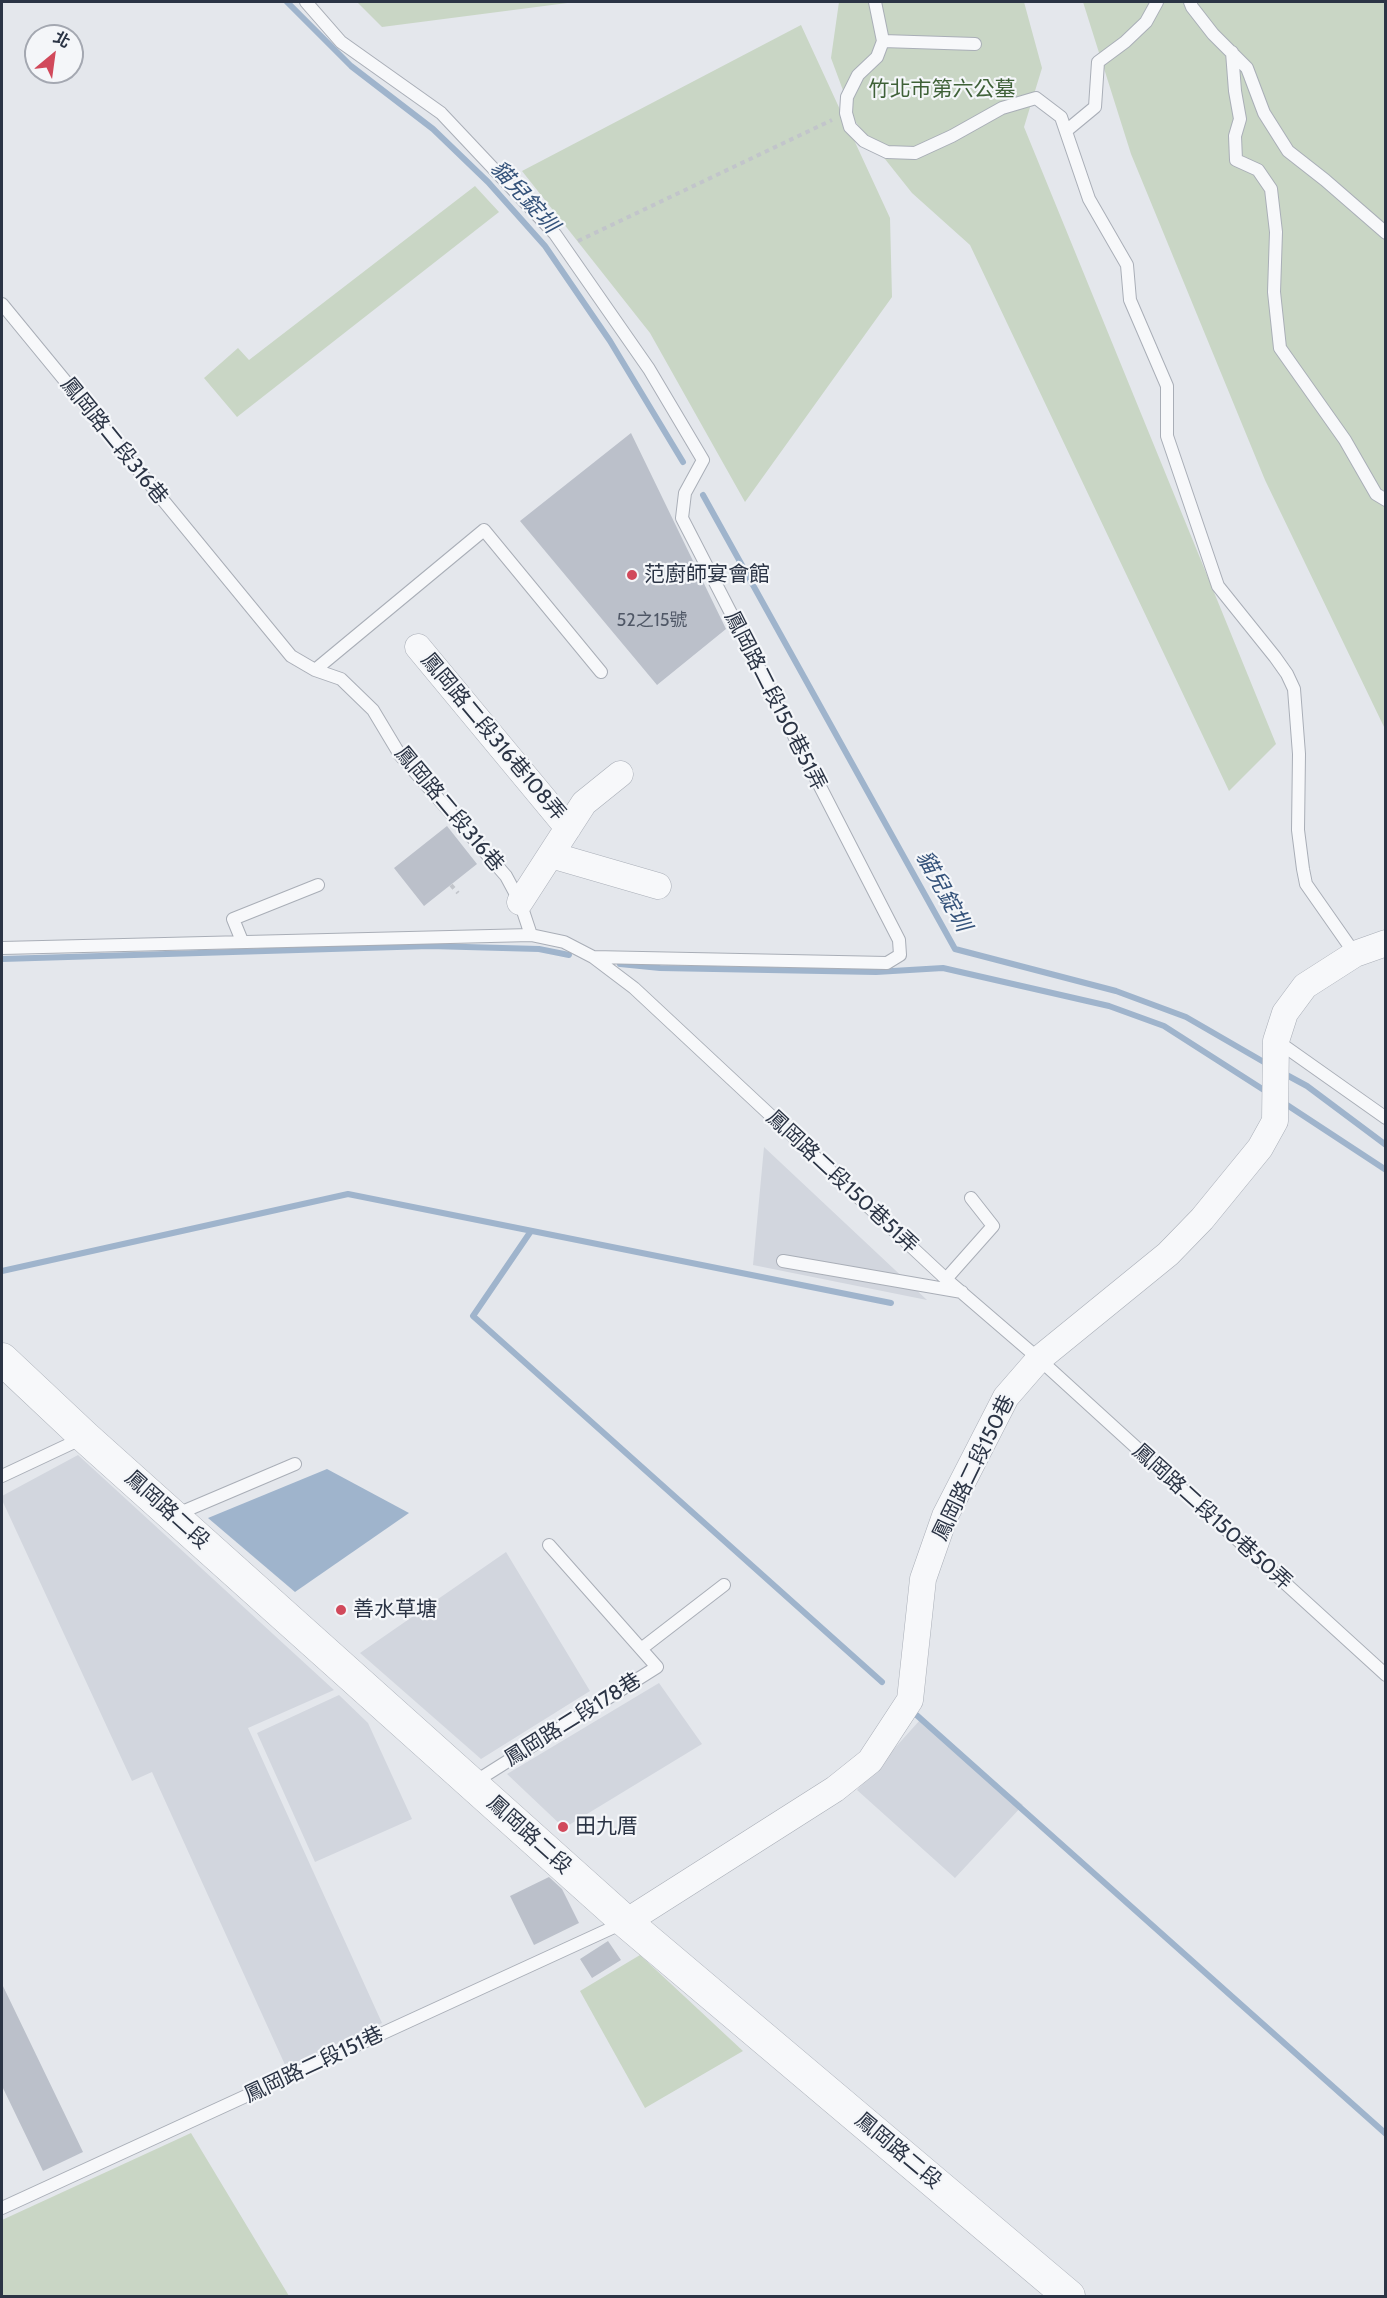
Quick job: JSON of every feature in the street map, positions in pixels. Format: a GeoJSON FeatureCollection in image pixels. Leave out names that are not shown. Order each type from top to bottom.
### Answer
{"type":"FeatureCollection","features":[{"type":"Feature","properties":{"kind":"street","name":"鳳岡路二段316巷108弄"},"geometry":{"type":"LineString","coordinates":[[418,647],[568,828]]}},
{"type":"Feature","properties":{"kind":"street","name":"鳳岡路二段316巷108弄"},"geometry":{"type":"LineString","coordinates":[[520,902],[585,803],[620,774]]}},
{"type":"Feature","properties":{"kind":"street","name":"鳳岡路二段316巷108弄"},"geometry":{"type":"LineString","coordinates":[[551,855],[658,886]]}},
{"type":"Feature","properties":{"kind":"street"},"geometry":{"type":"LineString","coordinates":[[1276,1051],[1285,1013],[1305,987],[1355,954],[1386,943]]}},
{"type":"Feature","properties":{"kind":"street","name":"鳳岡路二段150巷"},"geometry":{"type":"LineString","coordinates":[[626,1922],[835,1789],[870,1761],[910,1700],[923,1579],[945,1516],[1006,1397],[1039,1359],[1168,1254],[1202,1219],[1260,1148],[1275,1121],[1276,1051]]}},
{"type":"Feature","properties":{"kind":"street","name":"鳳岡路二段"},"geometry":{"type":"LineString","coordinates":[[2,1359],[85,1437],[626,1922],[1063,2295]]}},
{"type":"Feature","properties":{"kind":"lane","name":"鳳岡路二段150巷51弄"},"geometry":{"type":"LineString","coordinates":[[306,2],[341,42],[441,113],[555,234],[648,369],[703,460],[685,493],[682,518],[899,940],[900,955],[887,963],[593,957]]}},
{"type":"Feature","properties":{"kind":"lane"},"geometry":{"type":"LineString","coordinates":[[875,2],[883,41],[877,57],[858,75],[847,97],[846,113],[850,127],[864,141],[887,152],[915,153],[952,136],[1002,108],[1036,98],[1061,117],[1089,199],[1127,265],[1130,300],[1165,378],[1167,436],[1218,586],[1287,674],[1294,689],[1299,754],[1298,830],[1306,884],[1355,954]]}},
{"type":"Feature","properties":{"kind":"lane"},"geometry":{"type":"LineString","coordinates":[[1066,131],[1095,107],[1098,62],[1125,42],[1146,22],[1157,2]]}},
{"type":"Feature","properties":{"kind":"lane"},"geometry":{"type":"LineString","coordinates":[[1190,2],[1214,34],[1247,68],[1264,113],[1288,151],[1386,233]]}},
{"type":"Feature","properties":{"kind":"lane"},"geometry":{"type":"LineString","coordinates":[[883,41],[975,44]]}},
{"type":"Feature","properties":{"kind":"lane"},"geometry":{"type":"LineString","coordinates":[[1232,52],[1240,119],[1235,136],[1236,160],[1258,170],[1271,189],[1276,232],[1274,292],[1280,348],[1345,440],[1376,494],[1386,500]]}},
{"type":"Feature","properties":{"kind":"lane","name":"鳳岡路二段316巷"},"geometry":{"type":"LineString","coordinates":[[2,304],[291,656],[315,670],[341,679],[372,710],[400,755],[506,876],[520,902],[531,935]]}},
{"type":"Feature","properties":{"kind":"lane"},"geometry":{"type":"LineString","coordinates":[[315,670],[484,530],[601,672]]}},
{"type":"Feature","properties":{"kind":"lane"},"geometry":{"type":"LineString","coordinates":[[242,941],[233,920],[318,885]]}},
{"type":"Feature","properties":{"kind":"lane","name":"鳳岡路二段150巷51弄"},"geometry":{"type":"LineString","coordinates":[[531,935],[564,942],[593,957],[634,988],[946,1279],[1039,1359]]}},
{"type":"Feature","properties":{"kind":"lane"},"geometry":{"type":"LineString","coordinates":[[2,948],[531,935]]}},
{"type":"Feature","properties":{"kind":"lane"},"geometry":{"type":"LineString","coordinates":[[1276,1051],[1386,1118]]}},
{"type":"Feature","properties":{"kind":"lane"},"geometry":{"type":"LineString","coordinates":[[946,1279],[993,1226],[971,1198]]}},
{"type":"Feature","properties":{"kind":"lane"},"geometry":{"type":"LineString","coordinates":[[783,1260],[963,1293]]}},
{"type":"Feature","properties":{"kind":"lane","name":"鳳岡路二段150巷50弄"},"geometry":{"type":"LineString","coordinates":[[1039,1359],[1386,1675]]}},
{"type":"Feature","properties":{"kind":"lane"},"geometry":{"type":"LineString","coordinates":[[2,1476],[85,1437]]}},
{"type":"Feature","properties":{"kind":"lane"},"geometry":{"type":"LineString","coordinates":[[173,1516],[295,1464]]}},
{"type":"Feature","properties":{"kind":"lane","name":"鳳岡路二段178巷"},"geometry":{"type":"LineString","coordinates":[[472,1783],[657,1667],[549,1545]]}},
{"type":"Feature","properties":{"kind":"lane"},"geometry":{"type":"LineString","coordinates":[[641,1649],[724,1585]]}},
{"type":"Feature","properties":{"kind":"lane","name":"鳳岡路二段151巷"},"geometry":{"type":"LineString","coordinates":[[2,2208],[626,1922]]}},
{"type":"Feature","properties":{"kind":"path"},"geometry":{"type":"LineString","coordinates":[[564,248],[846,113]]}},
{"type":"Feature","properties":{"kind":"path"},"geometry":{"type":"LineString","coordinates":[[451,885],[458,893]]}},
{"type":"Feature","properties":{"kind":"shaded area"},"geometry":{"type":"Polygon","coordinates":[[[764,1147],[927,1300],[753,1265],[764,1147]]]}},
{"type":"Feature","properties":{"kind":"shaded area"},"geometry":{"type":"Polygon","coordinates":[[[78,1455],[334,1690],[248,1728],[382,2023],[286,2067],[152,1772],[132,1781],[2,1500],[2,1496],[78,1455]]]}},
{"type":"Feature","properties":{"kind":"shaded area"},"geometry":{"type":"Polygon","coordinates":[[[506,1552],[590,1691],[481,1759],[360,1653],[506,1552]]]}},
{"type":"Feature","properties":{"kind":"shaded area"},"geometry":{"type":"Polygon","coordinates":[[[659,1683],[702,1744],[564,1828],[507,1774],[659,1683]]]}},
{"type":"Feature","properties":{"kind":"shaded area"},"geometry":{"type":"Polygon","coordinates":[[[339,1695],[368,1723],[412,1819],[315,1862],[257,1733],[339,1695]]]}},
{"type":"Feature","properties":{"kind":"shaded area"},"geometry":{"type":"Polygon","coordinates":[[[920,1720],[1023,1805],[955,1878],[857,1790],[920,1720]]]}},
{"type":"Feature","properties":{"kind":"green space"},"geometry":{"type":"Polygon","coordinates":[[[357,2],[575,2],[382,27],[357,2]]]}},
{"type":"Feature","properties":{"kind":"green space","name":"竹北市第六公墓"},"geometry":{"type":"Polygon","coordinates":[[[839,2],[1024,2],[1042,68],[1024,127],[1276,744],[1229,791],[970,245],[912,193],[854,120],[831,58],[839,2]]]}},
{"type":"Feature","properties":{"kind":"green space"},"geometry":{"type":"Polygon","coordinates":[[[1083,2],[1385,2],[1385,729],[1265,480],[1131,154],[1083,2]]]}},
{"type":"Feature","properties":{"kind":"green space"},"geometry":{"type":"Polygon","coordinates":[[[801,25],[890,218],[892,297],[745,502],[650,333],[522,171],[801,25]]]}},
{"type":"Feature","properties":{"kind":"green space"},"geometry":{"type":"Polygon","coordinates":[[[475,186],[499,212],[237,417],[204,378],[238,348],[249,360],[475,186]]]}},
{"type":"Feature","properties":{"kind":"green space"},"geometry":{"type":"Polygon","coordinates":[[[640,1955],[743,2051],[645,2108],[580,1991],[640,1955]]]}},
{"type":"Feature","properties":{"kind":"green space"},"geometry":{"type":"Polygon","coordinates":[[[191,2133],[289,2296],[2,2296],[2,2220],[191,2133]]]}},
{"type":"Feature","properties":{"kind":"water"},"geometry":{"type":"Polygon","coordinates":[[[327,1469],[409,1513],[295,1592],[208,1518],[327,1469]]]}},
{"type":"Feature","properties":{"kind":"building","name":"范廚師宴會館"},"geometry":{"type":"Polygon","coordinates":[[[631,433],[726,629],[657,685],[520,521],[631,433]]]}},
{"type":"Feature","properties":{"kind":"building"},"geometry":{"type":"Polygon","coordinates":[[[447,826],[477,864],[424,906],[394,868],[447,826]]]}},
{"type":"Feature","properties":{"kind":"building"},"geometry":{"type":"Polygon","coordinates":[[[549,1877],[562,1889],[579,1923],[534,1945],[510,1896],[549,1877]]]}},
{"type":"Feature","properties":{"kind":"building"},"geometry":{"type":"Polygon","coordinates":[[[608,1941],[621,1960],[592,1978],[580,1959],[608,1941]]]}},
{"type":"Feature","properties":{"kind":"building"},"geometry":{"type":"Polygon","coordinates":[[[2,1984],[83,2152],[43,2171],[2,2086],[2,1984]]]}},
{"type":"Feature","properties":{"kind":"waterway","name":"貓兒錠圳"},"geometry":{"type":"LineString","coordinates":[[287,2],[351,66],[433,129],[488,182],[545,246],[610,341],[683,462]]}},
{"type":"Feature","properties":{"kind":"waterway","name":"貓兒錠圳"},"geometry":{"type":"LineString","coordinates":[[703,495],[955,949],[1116,991],[1186,1017],[1269,1065]]}},
{"type":"Feature","properties":{"kind":"waterway"},"geometry":{"type":"LineString","coordinates":[[2,959],[430,946],[539,949],[569,955]]}},
{"type":"Feature","properties":{"kind":"waterway"},"geometry":{"type":"LineString","coordinates":[[620,964],[660,968],[876,972],[943,968],[1109,1006],[1164,1026],[1267,1092]]}},
{"type":"Feature","properties":{"kind":"waterway","name":"貓兒錠圳"},"geometry":{"type":"LineString","coordinates":[[1283,1073],[1307,1086],[1386,1145]]}},
{"type":"Feature","properties":{"kind":"waterway"},"geometry":{"type":"LineString","coordinates":[[1281,1101],[1386,1170]]}},
{"type":"Feature","properties":{"kind":"waterway"},"geometry":{"type":"LineString","coordinates":[[2,1271],[348,1194],[891,1303]]}},
{"type":"Feature","properties":{"kind":"waterway"},"geometry":{"type":"LineString","coordinates":[[531,1231],[473,1316],[882,1682]]}},
{"type":"Feature","properties":{"kind":"waterway"},"geometry":{"type":"LineString","coordinates":[[912,1711],[1386,2134]]}},
{"type":"Feature","properties":{"kind":"place","name":"范廚師宴會館"},"geometry":{"type":"Point","coordinates":[632,575]}},
{"type":"Feature","properties":{"kind":"place","name":"善水草塘"},"geometry":{"type":"Point","coordinates":[341,1610]}},
{"type":"Feature","properties":{"kind":"place","name":"田九厝"},"geometry":{"type":"Point","coordinates":[563,1827]}}]}
